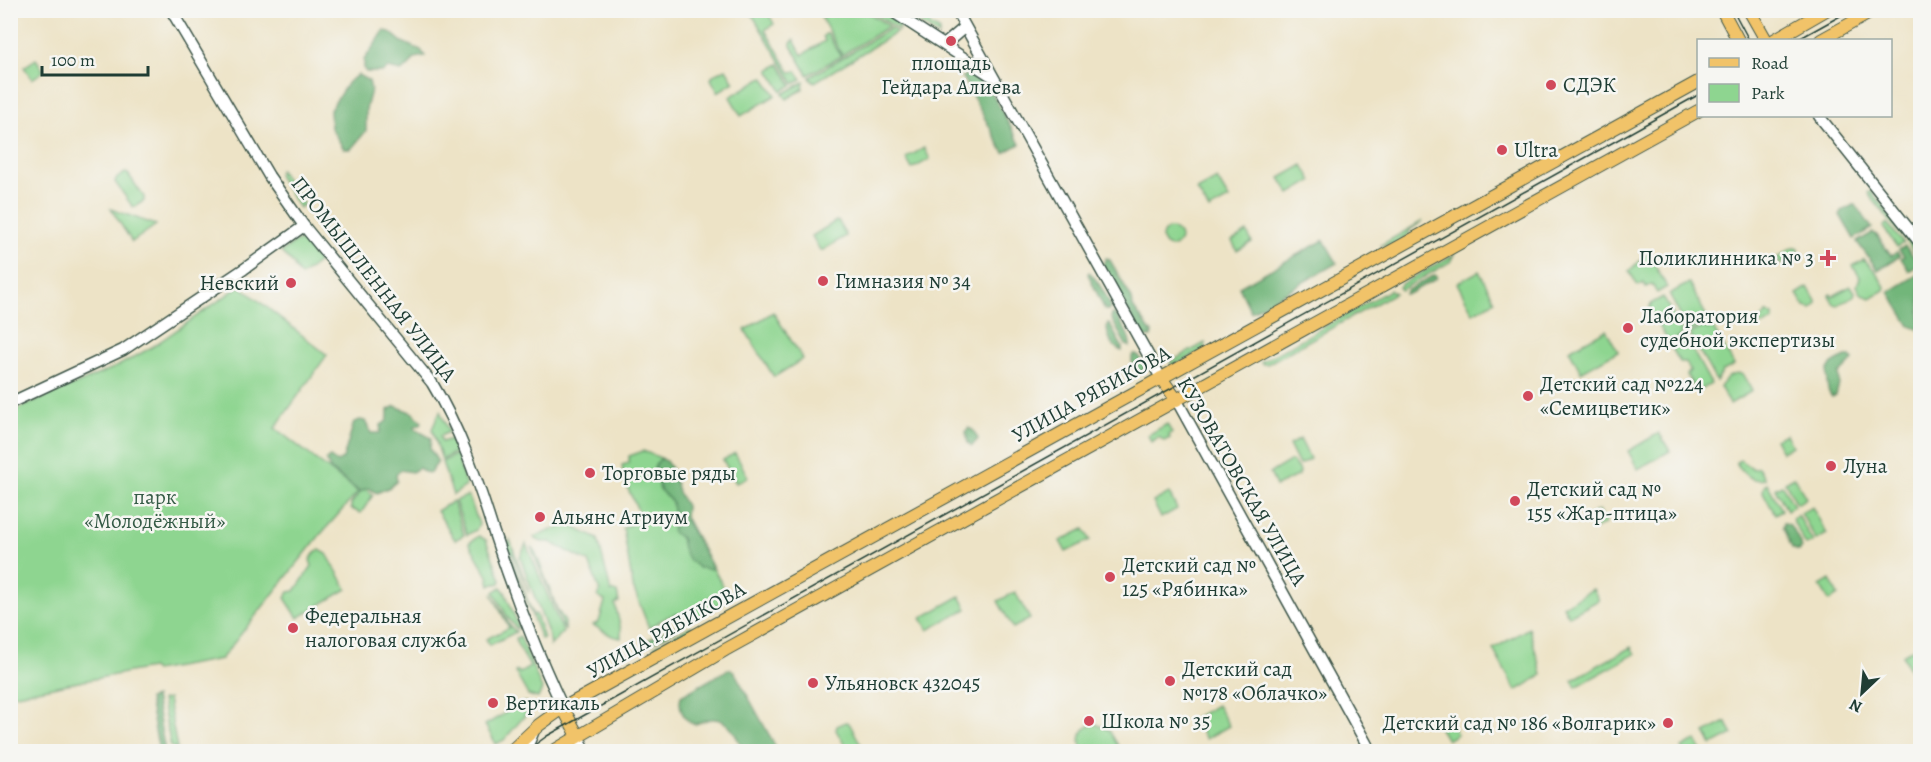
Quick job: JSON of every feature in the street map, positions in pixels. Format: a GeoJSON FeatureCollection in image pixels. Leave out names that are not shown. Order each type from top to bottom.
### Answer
{"type":"FeatureCollection","features":[{"type":"Feature","properties":{"kind":"main road"},"geometry":{"type":"LineString","coordinates":[[1722,10],[1737,39]]}},
{"type":"Feature","properties":{"kind":"main road"},"geometry":{"type":"LineString","coordinates":[[1749,10],[1765,39]]}},
{"type":"Feature","properties":{"kind":"main road"},"geometry":{"type":"LineString","coordinates":[[1776,39],[1826,10]]}},
{"type":"Feature","properties":{"kind":"main road"},"geometry":{"type":"LineString","coordinates":[[1823,39],[1875,10]]}},
{"type":"Feature","properties":{"kind":"main road","name":"УЛИЦА РЯБИКОВА"},"geometry":{"type":"LineString","coordinates":[[510,752],[539,725],[563,708],[1697,83]]}},
{"type":"Feature","properties":{"kind":"main road"},"geometry":{"type":"LineString","coordinates":[[552,752],[724,650],[1697,112]]}},
{"type":"Feature","properties":{"kind":"main road","name":"КУЗОВАТОВСКАЯ УЛИЦА"},"geometry":{"type":"LineString","coordinates":[[1161,378],[1176,399]]}},
{"type":"Feature","properties":{"kind":"main road","name":"ПРОМЫШЛЕННАЯ УЛИЦА"},"geometry":{"type":"LineString","coordinates":[[563,708],[578,736]]}},
{"type":"Feature","properties":{"kind":"street","name":"ПРОМЫШЛЕННАЯ УЛИЦА"},"geometry":{"type":"LineString","coordinates":[[171,10],[269,176],[304,226],[432,383],[443,400],[470,458],[528,627],[563,708]]}},
{"type":"Feature","properties":{"kind":"street"},"geometry":{"type":"LineString","coordinates":[[890,10],[993,77]]}},
{"type":"Feature","properties":{"kind":"street","name":"КУЗОВАТОВСКАЯ УЛИЦА"},"geometry":{"type":"LineString","coordinates":[[956,10],[1161,378]]}},
{"type":"Feature","properties":{"kind":"street"},"geometry":{"type":"LineString","coordinates":[[944,45],[965,27]]}},
{"type":"Feature","properties":{"kind":"street"},"geometry":{"type":"LineString","coordinates":[[1820,117],[1920,243]]}},
{"type":"Feature","properties":{"kind":"street"},"geometry":{"type":"LineString","coordinates":[[10,402],[123,350],[304,226]]}},
{"type":"Feature","properties":{"kind":"street","name":"КУЗОВАТОВСКАЯ УЛИЦА"},"geometry":{"type":"LineString","coordinates":[[1176,399],[1371,752]]}},
{"type":"Feature","properties":{"kind":"street"},"geometry":{"type":"LineString","coordinates":[[525,752],[539,725]]}},
{"type":"Feature","properties":{"kind":"street","name":"ПРОМЫШЛЕННАЯ УЛИЦА"},"geometry":{"type":"LineString","coordinates":[[578,736],[586,752]]}},
{"type":"Feature","properties":{"kind":"green space"},"geometry":{"type":"Polygon","coordinates":[[[750,11],[767,11],[774,24],[765,30],[790,72],[796,71],[802,79],[794,84],[750,11]]]}},
{"type":"Feature","properties":{"kind":"green space"},"geometry":{"type":"Polygon","coordinates":[[[832,11],[866,11],[889,26],[842,55],[821,17],[832,11]]]}},
{"type":"Feature","properties":{"kind":"green space"},"geometry":{"type":"Polygon","coordinates":[[[871,11],[890,16],[900,25],[899,30],[871,11]]]}},
{"type":"Feature","properties":{"kind":"green space"},"geometry":{"type":"Polygon","coordinates":[[[916,14],[925,15],[931,26],[939,30],[939,36],[917,21],[916,14]]]}},
{"type":"Feature","properties":{"kind":"green space"},"geometry":{"type":"Polygon","coordinates":[[[891,28],[897,32],[815,82],[811,80],[810,77],[891,28]]]}},
{"type":"Feature","properties":{"kind":"green space"},"geometry":{"type":"Polygon","coordinates":[[[384,31],[390,32],[402,42],[421,50],[425,56],[415,58],[401,71],[388,68],[383,72],[366,72],[364,60],[384,31]]]}},
{"type":"Feature","properties":{"kind":"green space"},"geometry":{"type":"Polygon","coordinates":[[[827,33],[841,56],[808,75],[791,43],[794,40],[802,55],[825,41],[823,36],[827,33]]]}},
{"type":"Feature","properties":{"kind":"green space"},"geometry":{"type":"Polygon","coordinates":[[[36,59],[44,71],[32,79],[24,67],[36,59]]]}},
{"type":"Feature","properties":{"kind":"green space"},"geometry":{"type":"Polygon","coordinates":[[[779,64],[792,85],[782,91],[769,70],[779,64]]]}},
{"type":"Feature","properties":{"kind":"green space"},"geometry":{"type":"Polygon","coordinates":[[[726,69],[734,82],[718,92],[711,79],[713,75],[726,69]]]}},
{"type":"Feature","properties":{"kind":"green space"},"geometry":{"type":"Polygon","coordinates":[[[971,72],[988,86],[1020,144],[1004,153],[962,77],[971,72]]]}},
{"type":"Feature","properties":{"kind":"green space"},"geometry":{"type":"Polygon","coordinates":[[[358,75],[369,81],[371,90],[366,109],[366,131],[351,149],[344,149],[331,128],[330,110],[348,82],[358,75]]]}},
{"type":"Feature","properties":{"kind":"green space"},"geometry":{"type":"Polygon","coordinates":[[[763,77],[776,95],[741,116],[730,97],[763,77]]]}},
{"type":"Feature","properties":{"kind":"green space"},"geometry":{"type":"Polygon","coordinates":[[[804,82],[803,89],[787,99],[783,94],[804,82]]]}},
{"type":"Feature","properties":{"kind":"green space"},"geometry":{"type":"Polygon","coordinates":[[[924,148],[930,159],[912,169],[906,158],[924,148]]]}},
{"type":"Feature","properties":{"kind":"green space"},"geometry":{"type":"Polygon","coordinates":[[[1303,165],[1312,181],[1290,194],[1280,178],[1303,165]]]}},
{"type":"Feature","properties":{"kind":"green space"},"geometry":{"type":"Polygon","coordinates":[[[280,170],[304,205],[299,208],[279,177],[280,170]]]}},
{"type":"Feature","properties":{"kind":"green space"},"geometry":{"type":"Polygon","coordinates":[[[125,173],[144,197],[144,201],[134,207],[115,182],[125,173]]]}},
{"type":"Feature","properties":{"kind":"green space"},"geometry":{"type":"Polygon","coordinates":[[[1217,179],[1229,199],[1209,210],[1197,190],[1217,179]]]}},
{"type":"Feature","properties":{"kind":"green space"},"geometry":{"type":"Polygon","coordinates":[[[1871,191],[1920,254],[1920,259],[1868,193],[1871,191]]]}},
{"type":"Feature","properties":{"kind":"green space"},"geometry":{"type":"Polygon","coordinates":[[[1855,204],[1872,228],[1854,239],[1840,215],[1842,211],[1855,204]]]}},
{"type":"Feature","properties":{"kind":"green space"},"geometry":{"type":"Polygon","coordinates":[[[111,209],[156,225],[132,242],[111,209]]]}},
{"type":"Feature","properties":{"kind":"green space"},"geometry":{"type":"Polygon","coordinates":[[[836,221],[839,222],[846,236],[820,250],[812,236],[836,221]]]}},
{"type":"Feature","properties":{"kind":"green space"},"geometry":{"type":"Polygon","coordinates":[[[1423,221],[1396,242],[1381,245],[1423,221]]]}},
{"type":"Feature","properties":{"kind":"green space"},"geometry":{"type":"Polygon","coordinates":[[[1887,223],[1903,243],[1897,247],[1883,227],[1887,223]]]}},
{"type":"Feature","properties":{"kind":"green space"},"geometry":{"type":"Polygon","coordinates":[[[1171,229],[1177,232],[1180,238],[1177,244],[1171,247],[1165,244],[1162,238],[1165,232],[1171,229]]]}},
{"type":"Feature","properties":{"kind":"green space"},"geometry":{"type":"Polygon","coordinates":[[[1247,232],[1252,242],[1237,251],[1232,241],[1247,232]]]}},
{"type":"Feature","properties":{"kind":"green space"},"geometry":{"type":"Polygon","coordinates":[[[1872,233],[1876,234],[1891,256],[1897,252],[1900,256],[1878,270],[1857,242],[1872,233]]]}},
{"type":"Feature","properties":{"kind":"green space"},"geometry":{"type":"Polygon","coordinates":[[[1324,240],[1337,263],[1251,312],[1239,287],[1324,240]]]}},
{"type":"Feature","properties":{"kind":"green space"},"geometry":{"type":"Polygon","coordinates":[[[297,241],[302,241],[319,262],[301,276],[281,252],[297,241]]]}},
{"type":"Feature","properties":{"kind":"green space"},"geometry":{"type":"Polygon","coordinates":[[[1905,246],[1920,264],[1909,271],[1901,258],[1904,256],[1899,250],[1905,246]]]}},
{"type":"Feature","properties":{"kind":"green space"},"geometry":{"type":"Polygon","coordinates":[[[1792,248],[1797,248],[1799,251],[1780,265],[1777,258],[1792,248]]]}},
{"type":"Feature","properties":{"kind":"green space"},"geometry":{"type":"Polygon","coordinates":[[[1648,253],[1667,287],[1657,293],[1652,284],[1646,287],[1644,283],[1638,286],[1629,271],[1648,253]]]}},
{"type":"Feature","properties":{"kind":"green space"},"geometry":{"type":"Polygon","coordinates":[[[1454,255],[1450,262],[1401,290],[1399,287],[1403,283],[1454,255]]]}},
{"type":"Feature","properties":{"kind":"green space"},"geometry":{"type":"Polygon","coordinates":[[[1106,258],[1110,260],[1132,299],[1133,307],[1152,333],[1151,337],[1143,337],[1102,266],[1106,258]]]}},
{"type":"Feature","properties":{"kind":"green space"},"geometry":{"type":"Polygon","coordinates":[[[1864,259],[1876,272],[1885,287],[1871,298],[1862,295],[1857,286],[1860,277],[1853,266],[1864,259]]]}},
{"type":"Feature","properties":{"kind":"green space"},"geometry":{"type":"Polygon","coordinates":[[[1479,271],[1495,301],[1473,313],[1457,283],[1479,271]]]}},
{"type":"Feature","properties":{"kind":"green space"},"geometry":{"type":"Polygon","coordinates":[[[1089,272],[1108,299],[1111,307],[1109,310],[1105,310],[1089,272]]]}},
{"type":"Feature","properties":{"kind":"green space"},"geometry":{"type":"Polygon","coordinates":[[[1920,273],[1920,330],[1910,326],[1889,292],[1920,273]]]}},
{"type":"Feature","properties":{"kind":"green space"},"geometry":{"type":"Polygon","coordinates":[[[1434,275],[1437,276],[1436,279],[1405,294],[1406,291],[1434,275]]]}},
{"type":"Feature","properties":{"kind":"green space"},"geometry":{"type":"Polygon","coordinates":[[[1689,283],[1709,321],[1689,332],[1669,294],[1689,283]]]}},
{"type":"Feature","properties":{"kind":"green space","name":"парк «Молодёжный»"},"geometry":{"type":"Polygon","coordinates":[[[240,286],[327,355],[275,428],[358,492],[320,535],[221,659],[155,671],[152,668],[145,669],[11,695],[11,412],[118,366],[152,347],[240,286]]]}},
{"type":"Feature","properties":{"kind":"green space"},"geometry":{"type":"Polygon","coordinates":[[[1851,286],[1855,292],[1854,296],[1838,305],[1834,304],[1829,295],[1833,296],[1851,286]]]}},
{"type":"Feature","properties":{"kind":"green space"},"geometry":{"type":"Polygon","coordinates":[[[1808,287],[1817,303],[1812,309],[1805,307],[1797,294],[1808,287]]]}},
{"type":"Feature","properties":{"kind":"green space"},"geometry":{"type":"Polygon","coordinates":[[[1390,290],[1395,293],[1267,364],[1262,364],[1261,362],[1390,290]]]}},
{"type":"Feature","properties":{"kind":"green space"},"geometry":{"type":"Polygon","coordinates":[[[1663,297],[1682,331],[1680,332],[1682,335],[1669,343],[1649,308],[1652,303],[1663,297]]]}},
{"type":"Feature","properties":{"kind":"green space"},"geometry":{"type":"Polygon","coordinates":[[[773,312],[803,359],[774,377],[745,330],[773,312]]]}},
{"type":"Feature","properties":{"kind":"green space"},"geometry":{"type":"Polygon","coordinates":[[[1767,312],[1773,315],[1773,320],[1764,326],[1758,324],[1767,312]]]}},
{"type":"Feature","properties":{"kind":"green space"},"geometry":{"type":"Polygon","coordinates":[[[1112,314],[1115,314],[1125,330],[1130,347],[1126,345],[1111,318],[1112,314]]]}},
{"type":"Feature","properties":{"kind":"green space"},"geometry":{"type":"Polygon","coordinates":[[[1108,324],[1122,347],[1122,351],[1110,340],[1108,324]]]}},
{"type":"Feature","properties":{"kind":"green space"},"geometry":{"type":"Polygon","coordinates":[[[1705,326],[1707,329],[1712,326],[1734,365],[1723,371],[1716,381],[1690,334],[1705,326]]]}},
{"type":"Feature","properties":{"kind":"green space"},"geometry":{"type":"Polygon","coordinates":[[[1606,330],[1618,351],[1581,372],[1569,350],[1606,330]]]}},
{"type":"Feature","properties":{"kind":"green space"},"geometry":{"type":"Polygon","coordinates":[[[1683,338],[1684,341],[1687,340],[1711,384],[1699,391],[1695,390],[1687,375],[1690,371],[1686,362],[1680,362],[1670,345],[1683,338]]]}},
{"type":"Feature","properties":{"kind":"green space"},"geometry":{"type":"Polygon","coordinates":[[[1205,343],[1205,349],[1173,366],[1170,362],[1205,343]]]}},
{"type":"Feature","properties":{"kind":"green space"},"geometry":{"type":"Polygon","coordinates":[[[1134,354],[1139,356],[1145,367],[1140,374],[1132,362],[1134,354]]]}},
{"type":"Feature","properties":{"kind":"green space"},"geometry":{"type":"Polygon","coordinates":[[[1846,357],[1853,360],[1839,374],[1836,395],[1832,397],[1828,391],[1828,369],[1833,363],[1846,357]]]}},
{"type":"Feature","properties":{"kind":"green space"},"geometry":{"type":"Polygon","coordinates":[[[1738,373],[1743,375],[1752,391],[1730,404],[1720,387],[1728,377],[1738,373]]]}},
{"type":"Feature","properties":{"kind":"green space"},"geometry":{"type":"Polygon","coordinates":[[[395,406],[413,413],[422,422],[415,426],[415,429],[431,438],[430,449],[438,462],[430,473],[419,468],[412,472],[400,470],[396,475],[397,481],[390,487],[377,493],[368,488],[360,492],[330,469],[326,460],[330,457],[337,462],[343,459],[354,422],[365,421],[371,433],[380,433],[381,425],[388,419],[388,410],[395,406]]]}},
{"type":"Feature","properties":{"kind":"green space"},"geometry":{"type":"Polygon","coordinates":[[[440,411],[449,432],[440,436],[442,442],[451,439],[455,452],[442,460],[432,429],[440,411]]]}},
{"type":"Feature","properties":{"kind":"green space"},"geometry":{"type":"Polygon","coordinates":[[[1167,424],[1172,433],[1169,435],[1170,438],[1164,441],[1159,437],[1151,442],[1148,435],[1167,424]]]}},
{"type":"Feature","properties":{"kind":"green space"},"geometry":{"type":"Polygon","coordinates":[[[968,428],[973,430],[978,439],[972,446],[968,443],[966,432],[968,428]]]}},
{"type":"Feature","properties":{"kind":"green space"},"geometry":{"type":"Polygon","coordinates":[[[1659,433],[1670,451],[1638,469],[1628,451],[1659,433]]]}},
{"type":"Feature","properties":{"kind":"green space"},"geometry":{"type":"Polygon","coordinates":[[[1786,434],[1792,446],[1782,452],[1775,439],[1786,434]]]}},
{"type":"Feature","properties":{"kind":"green space"},"geometry":{"type":"Polygon","coordinates":[[[1300,439],[1310,459],[1299,465],[1289,445],[1300,439]]]}},
{"type":"Feature","properties":{"kind":"green space"},"geometry":{"type":"Polygon","coordinates":[[[643,451],[661,458],[654,468],[660,490],[673,506],[678,504],[730,599],[699,617],[684,614],[672,615],[649,628],[633,587],[623,528],[642,519],[624,480],[622,465],[629,463],[629,456],[643,451]]]}},
{"type":"Feature","properties":{"kind":"green space"},"geometry":{"type":"Polygon","coordinates":[[[735,453],[748,477],[736,483],[723,460],[735,453]]]}},
{"type":"Feature","properties":{"kind":"green space"},"geometry":{"type":"Polygon","coordinates":[[[456,454],[466,486],[453,495],[442,462],[456,454]]]}},
{"type":"Feature","properties":{"kind":"green space"},"geometry":{"type":"Polygon","coordinates":[[[661,458],[672,470],[678,492],[686,506],[685,519],[713,569],[699,568],[688,559],[681,538],[672,532],[674,521],[672,502],[660,490],[655,465],[661,458]]]}},
{"type":"Feature","properties":{"kind":"green space"},"geometry":{"type":"Polygon","coordinates":[[[1740,460],[1753,469],[1758,467],[1765,479],[1760,480],[1748,476],[1736,462],[1740,460]]]}},
{"type":"Feature","properties":{"kind":"green space"},"geometry":{"type":"Polygon","coordinates":[[[1290,461],[1300,472],[1299,475],[1276,486],[1270,473],[1290,461]]]}},
{"type":"Feature","properties":{"kind":"green space"},"geometry":{"type":"Polygon","coordinates":[[[1794,477],[1806,498],[1797,504],[1785,482],[1794,477]]]}},
{"type":"Feature","properties":{"kind":"green space"},"geometry":{"type":"Polygon","coordinates":[[[1767,483],[1782,510],[1775,514],[1763,492],[1767,483]]]}},
{"type":"Feature","properties":{"kind":"green space"},"geometry":{"type":"Polygon","coordinates":[[[1782,485],[1794,506],[1787,510],[1775,488],[1782,485]]]}},
{"type":"Feature","properties":{"kind":"green space"},"geometry":{"type":"Polygon","coordinates":[[[365,488],[373,495],[361,513],[351,509],[351,504],[365,488]]]}},
{"type":"Feature","properties":{"kind":"green space"},"geometry":{"type":"Polygon","coordinates":[[[1169,493],[1177,509],[1161,518],[1153,502],[1169,493]]]}},
{"type":"Feature","properties":{"kind":"green space"},"geometry":{"type":"Polygon","coordinates":[[[467,496],[479,524],[476,530],[467,535],[455,501],[467,496]]]}},
{"type":"Feature","properties":{"kind":"green space"},"geometry":{"type":"Polygon","coordinates":[[[453,501],[464,535],[455,540],[437,511],[453,501]]]}},
{"type":"Feature","properties":{"kind":"green space"},"geometry":{"type":"Polygon","coordinates":[[[1812,507],[1827,534],[1816,540],[1801,513],[1812,507]]]}},
{"type":"Feature","properties":{"kind":"green space"},"geometry":{"type":"Polygon","coordinates":[[[1599,510],[1606,523],[1593,530],[1586,517],[1599,510]]]}},
{"type":"Feature","properties":{"kind":"green space"},"geometry":{"type":"Polygon","coordinates":[[[1798,515],[1813,542],[1806,545],[1792,519],[1798,515]]]}},
{"type":"Feature","properties":{"kind":"green space"},"geometry":{"type":"Polygon","coordinates":[[[573,522],[577,529],[598,539],[611,592],[617,592],[619,602],[615,604],[621,638],[612,636],[593,625],[599,622],[605,601],[598,597],[600,592],[589,562],[550,542],[542,542],[534,537],[573,522]]]}},
{"type":"Feature","properties":{"kind":"green space"},"geometry":{"type":"Polygon","coordinates":[[[1784,523],[1789,524],[1801,543],[1798,551],[1792,548],[1783,528],[1784,523]]]}},
{"type":"Feature","properties":{"kind":"green space"},"geometry":{"type":"Polygon","coordinates":[[[1084,529],[1090,540],[1066,552],[1060,541],[1084,529]]]}},
{"type":"Feature","properties":{"kind":"green space"},"geometry":{"type":"Polygon","coordinates":[[[479,536],[486,540],[501,580],[500,583],[490,585],[488,576],[469,543],[479,536]]]}},
{"type":"Feature","properties":{"kind":"green space"},"geometry":{"type":"Polygon","coordinates":[[[510,540],[529,593],[512,552],[510,554],[533,615],[536,614],[544,638],[541,639],[507,550],[506,545],[510,540]]]}},
{"type":"Feature","properties":{"kind":"green space"},"geometry":{"type":"Polygon","coordinates":[[[526,544],[563,632],[550,646],[548,633],[520,557],[526,544]]]}},
{"type":"Feature","properties":{"kind":"green space"},"geometry":{"type":"Polygon","coordinates":[[[531,547],[535,551],[557,609],[565,622],[565,631],[531,547]]]}},
{"type":"Feature","properties":{"kind":"green space"},"geometry":{"type":"Polygon","coordinates":[[[320,550],[327,554],[347,589],[298,618],[285,598],[289,592],[295,591],[312,566],[310,560],[316,551],[320,550]]]}},
{"type":"Feature","properties":{"kind":"green space"},"geometry":{"type":"Polygon","coordinates":[[[1830,580],[1838,595],[1829,601],[1820,586],[1830,580]]]}},
{"type":"Feature","properties":{"kind":"green space"},"geometry":{"type":"Polygon","coordinates":[[[501,587],[518,625],[517,629],[508,618],[494,592],[501,587]]]}},
{"type":"Feature","properties":{"kind":"green space"},"geometry":{"type":"Polygon","coordinates":[[[1593,589],[1599,600],[1569,616],[1563,606],[1593,589]]]}},
{"type":"Feature","properties":{"kind":"green space"},"geometry":{"type":"Polygon","coordinates":[[[1015,592],[1030,619],[1013,628],[998,601],[1015,592]]]}},
{"type":"Feature","properties":{"kind":"green space"},"geometry":{"type":"Polygon","coordinates":[[[492,594],[510,626],[516,632],[490,645],[486,639],[509,628],[492,594]]]}},
{"type":"Feature","properties":{"kind":"green space"},"geometry":{"type":"Polygon","coordinates":[[[960,596],[967,609],[928,630],[921,618],[960,596]]]}},
{"type":"Feature","properties":{"kind":"green space"},"geometry":{"type":"Polygon","coordinates":[[[674,626],[678,627],[676,630],[647,646],[644,642],[674,626]]]}},
{"type":"Feature","properties":{"kind":"green space"},"geometry":{"type":"Polygon","coordinates":[[[691,626],[693,630],[660,648],[654,647],[691,626]]]}},
{"type":"Feature","properties":{"kind":"green space"},"geometry":{"type":"Polygon","coordinates":[[[1529,628],[1542,675],[1516,691],[1493,649],[1529,628]]]}},
{"type":"Feature","properties":{"kind":"green space"},"geometry":{"type":"Polygon","coordinates":[[[520,636],[542,689],[538,698],[528,695],[515,672],[520,673],[530,667],[516,642],[516,638],[520,636]]]}},
{"type":"Feature","properties":{"kind":"green space"},"geometry":{"type":"Polygon","coordinates":[[[1631,647],[1635,654],[1576,687],[1572,680],[1631,647]]]}},
{"type":"Feature","properties":{"kind":"green space"},"geometry":{"type":"Polygon","coordinates":[[[1915,648],[1920,659],[1920,682],[1917,684],[1902,655],[1915,648]]]}},
{"type":"Feature","properties":{"kind":"green space"},"geometry":{"type":"Polygon","coordinates":[[[729,669],[734,671],[778,751],[744,751],[736,735],[724,722],[712,719],[693,724],[684,716],[680,704],[681,696],[729,669]]]}},
{"type":"Feature","properties":{"kind":"green space"},"geometry":{"type":"Polygon","coordinates":[[[155,697],[165,751],[159,751],[149,699],[155,697]]]}},
{"type":"Feature","properties":{"kind":"green space"},"geometry":{"type":"Polygon","coordinates":[[[168,699],[177,749],[171,747],[162,700],[168,699]]]}},
{"type":"Feature","properties":{"kind":"green space"},"geometry":{"type":"Polygon","coordinates":[[[524,702],[534,705],[504,740],[496,744],[485,725],[524,702]]]}},
{"type":"Feature","properties":{"kind":"green space"},"geometry":{"type":"Polygon","coordinates":[[[1217,705],[1229,726],[1206,739],[1194,718],[1217,705]]]}},
{"type":"Feature","properties":{"kind":"green space"},"geometry":{"type":"Polygon","coordinates":[[[1447,716],[1457,734],[1447,740],[1436,722],[1447,716]]]}},
{"type":"Feature","properties":{"kind":"green space"},"geometry":{"type":"Polygon","coordinates":[[[1726,722],[1733,734],[1712,745],[1705,733],[1726,722]]]}},
{"type":"Feature","properties":{"kind":"green space"},"geometry":{"type":"Polygon","coordinates":[[[849,723],[863,748],[862,751],[848,751],[836,730],[837,726],[849,723]]]}},
{"type":"Feature","properties":{"kind":"green space"},"geometry":{"type":"Polygon","coordinates":[[[1096,724],[1109,730],[1121,751],[1083,751],[1080,742],[1082,733],[1087,727],[1096,724]]]}},
{"type":"Feature","properties":{"kind":"green space"},"geometry":{"type":"Polygon","coordinates":[[[1696,740],[1702,751],[1684,751],[1682,748],[1696,740]]]}},
{"type":"Feature","properties":{"kind":"tram line"},"geometry":{"type":"LineString","coordinates":[[1733,10],[1748,39]]}},
{"type":"Feature","properties":{"kind":"tram line"},"geometry":{"type":"LineString","coordinates":[[1799,39],[1851,10]]}},
{"type":"Feature","properties":{"kind":"tram line"},"geometry":{"type":"LineString","coordinates":[[525,752],[547,736],[1697,96]]}},
{"type":"Feature","properties":{"kind":"place","name":"площадь Гейдара Алиева"},"geometry":{"type":"Point","coordinates":[951,41]}},
{"type":"Feature","properties":{"kind":"place","name":"СДЭК"},"geometry":{"type":"Point","coordinates":[1551,85]}},
{"type":"Feature","properties":{"kind":"place","name":"Ultra"},"geometry":{"type":"Point","coordinates":[1502,150]}},
{"type":"Feature","properties":{"kind":"place","name":"Поликлинника № 3"},"geometry":{"type":"Point","coordinates":[1828,258]}},
{"type":"Feature","properties":{"kind":"place","name":"Гимназия № 34"},"geometry":{"type":"Point","coordinates":[823,281]}},
{"type":"Feature","properties":{"kind":"place","name":"Невский"},"geometry":{"type":"Point","coordinates":[291,283]}},
{"type":"Feature","properties":{"kind":"place","name":"Лаборатория судебной экспертизы"},"geometry":{"type":"Point","coordinates":[1628,328]}},
{"type":"Feature","properties":{"kind":"place","name":"Детский сад №224 «Семицветик»"},"geometry":{"type":"Point","coordinates":[1528,396]}},
{"type":"Feature","properties":{"kind":"place","name":"Луна"},"geometry":{"type":"Point","coordinates":[1831,466]}},
{"type":"Feature","properties":{"kind":"place","name":"Торговые ряды"},"geometry":{"type":"Point","coordinates":[590,473]}},
{"type":"Feature","properties":{"kind":"place","name":"Детский сад № 155 «Жар-птица»"},"geometry":{"type":"Point","coordinates":[1515,501]}},
{"type":"Feature","properties":{"kind":"place","name":"Альянс Атриум"},"geometry":{"type":"Point","coordinates":[540,517]}},
{"type":"Feature","properties":{"kind":"place","name":"Детский сад № 125 «Рябинка»"},"geometry":{"type":"Point","coordinates":[1110,577]}},
{"type":"Feature","properties":{"kind":"place","name":"Федеральная налоговая служба"},"geometry":{"type":"Point","coordinates":[293,628]}},
{"type":"Feature","properties":{"kind":"place","name":"Детский сад №178 «Облачко»"},"geometry":{"type":"Point","coordinates":[1170,681]}},
{"type":"Feature","properties":{"kind":"place","name":"Ульяновск 432045"},"geometry":{"type":"Point","coordinates":[813,683]}},
{"type":"Feature","properties":{"kind":"place","name":"Вертикаль"},"geometry":{"type":"Point","coordinates":[493,703]}},
{"type":"Feature","properties":{"kind":"place","name":"Школа № 35"},"geometry":{"type":"Point","coordinates":[1089,721]}},
{"type":"Feature","properties":{"kind":"place","name":"Детский сад № 186 «Волгарик»"},"geometry":{"type":"Point","coordinates":[1668,723]}}]}
